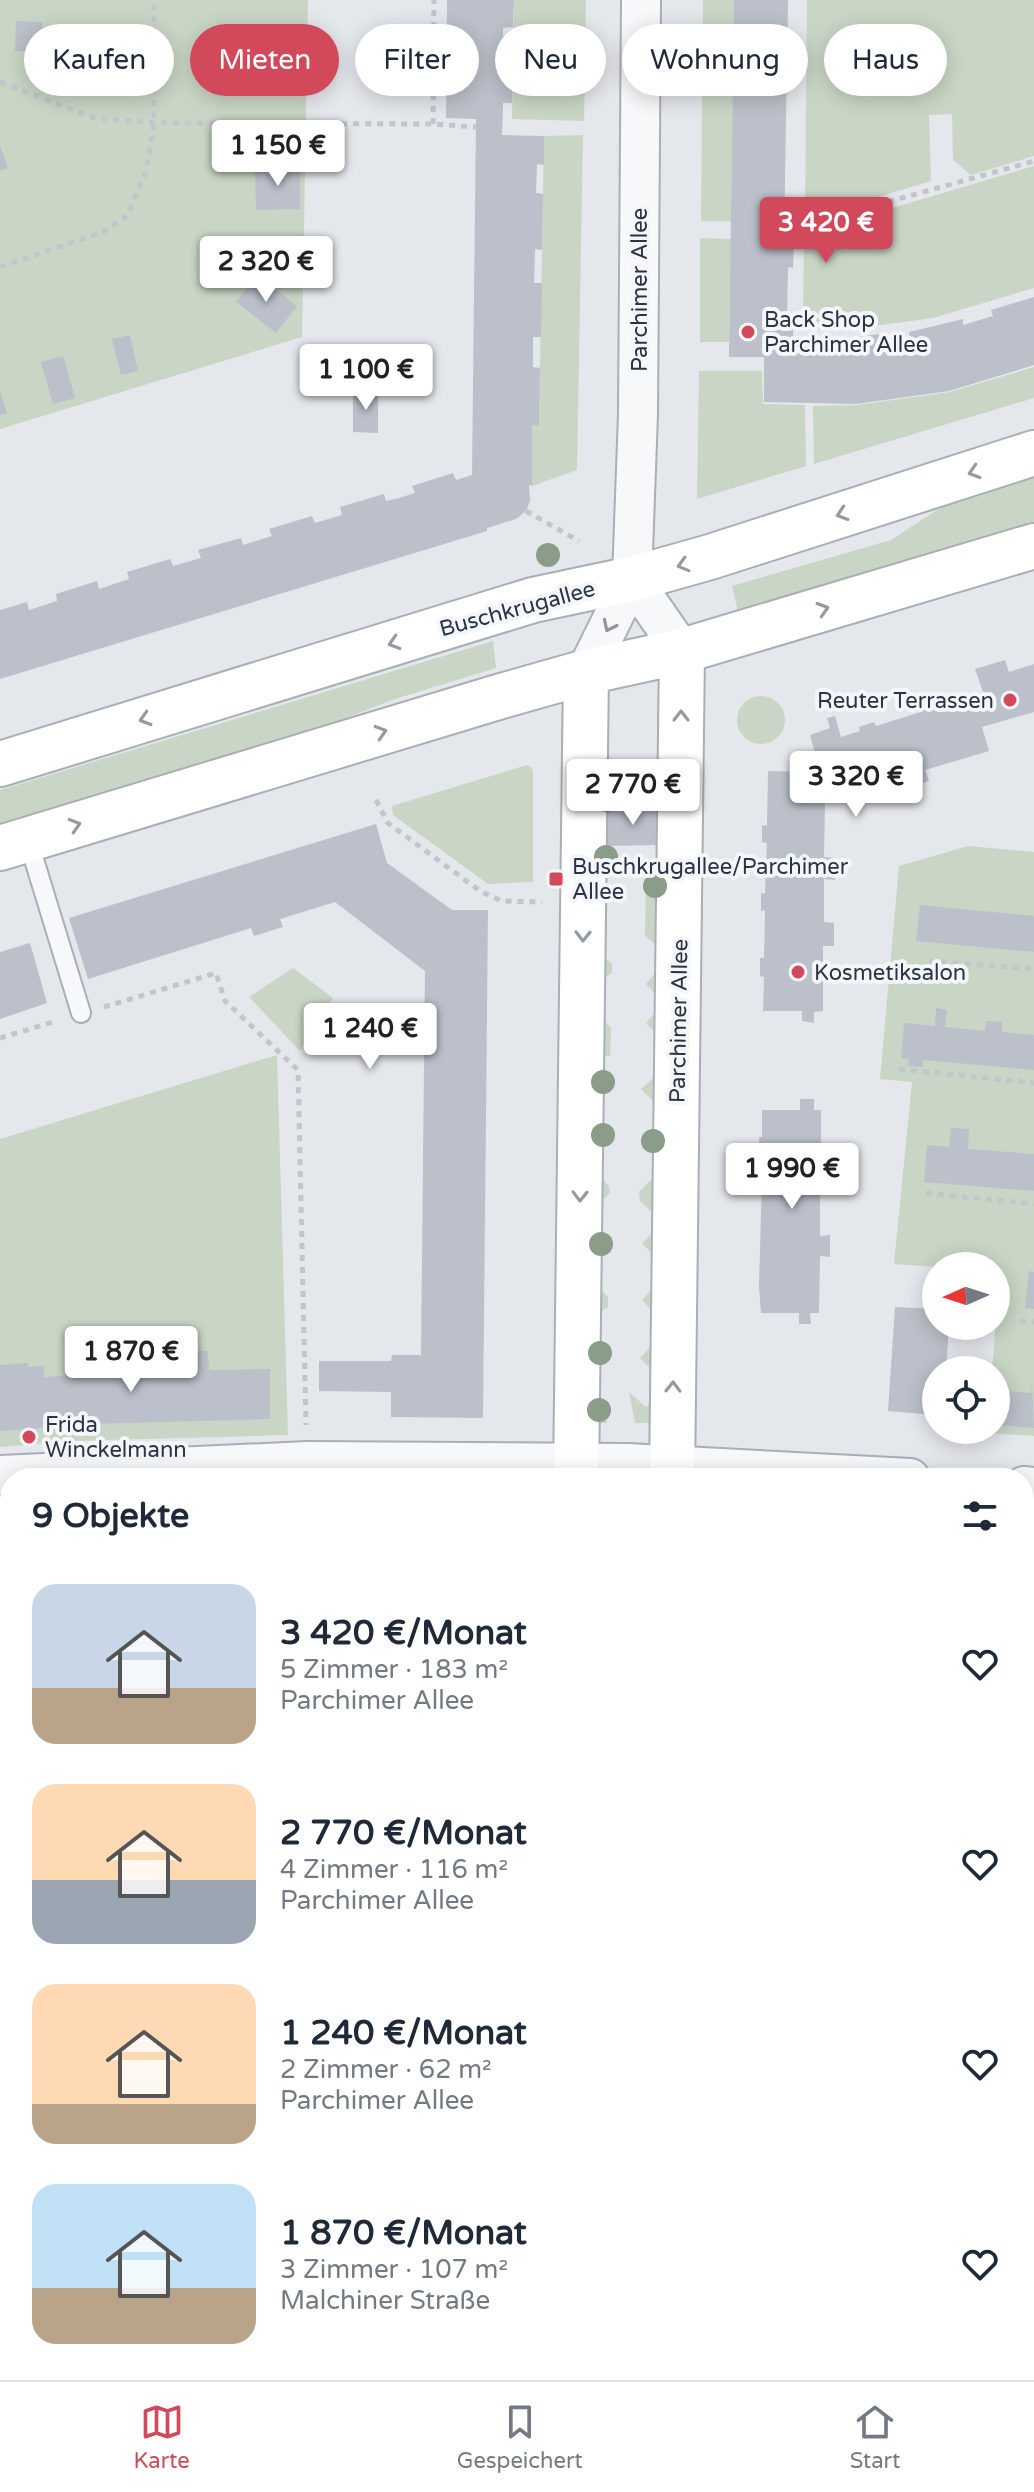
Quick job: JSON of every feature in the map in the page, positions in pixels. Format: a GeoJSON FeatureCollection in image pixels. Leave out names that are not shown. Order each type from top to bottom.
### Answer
{"type":"FeatureCollection","features":[{"type":"Feature","properties":{"kind":"main road","name":"Buschkrugallee"},"geometry":{"type":"LineString","coordinates":[[0,764],[533,600],[632,579],[1034,453]]}},
{"type":"Feature","properties":{"kind":"main road"},"geometry":{"type":"LineString","coordinates":[[14,844],[586,672],[682,651],[1034,546]]}},
{"type":"Feature","properties":{"kind":"main road","name":"Parchimer Allee"},"geometry":{"type":"LineString","coordinates":[[672,1468],[682,651]]}},
{"type":"Feature","properties":{"kind":"main road","name":"Parchimer Allee"},"geometry":{"type":"LineString","coordinates":[[576,1468],[586,672]]}},
{"type":"Feature","properties":{"kind":"street","name":"Parchimer Allee"},"geometry":{"type":"LineString","coordinates":[[586,672],[632,579],[638,414],[641,0]]}},
{"type":"Feature","properties":{"kind":"street"},"geometry":{"type":"LineString","coordinates":[[632,579],[682,651]]}},
{"type":"Feature","properties":{"kind":"street"},"geometry":{"type":"LineString","coordinates":[[154,1468],[307,1461],[495,1468]]}},
{"type":"Feature","properties":{"kind":"lane"},"geometry":{"type":"LineString","coordinates":[[14,844],[81,1013]]}},
{"type":"Feature","properties":{"kind":"path"},"geometry":{"type":"LineString","coordinates":[[0,267],[103,232],[127,216],[146,172],[154,123],[154,0]]}},
{"type":"Feature","properties":{"kind":"path"},"geometry":{"type":"LineString","coordinates":[[433,124],[434,0]]}},
{"type":"Feature","properties":{"kind":"path"},"geometry":{"type":"LineString","coordinates":[[0,82],[94,118],[154,123],[433,124],[476,127]]}},
{"type":"Feature","properties":{"kind":"path"},"geometry":{"type":"LineString","coordinates":[[784,231],[1034,161]]}},
{"type":"Feature","properties":{"kind":"path"},"geometry":{"type":"LineString","coordinates":[[526,511],[579,541]]}},
{"type":"Feature","properties":{"kind":"path"},"geometry":{"type":"LineString","coordinates":[[376,800],[388,823],[480,891],[502,901],[583,902]]}},
{"type":"Feature","properties":{"kind":"path"},"geometry":{"type":"LineString","coordinates":[[929,961],[1034,969]]}},
{"type":"Feature","properties":{"kind":"path"},"geometry":{"type":"LineString","coordinates":[[0,1038],[216,973],[225,1001],[298,1070],[307,1461]]}},
{"type":"Feature","properties":{"kind":"path"},"geometry":{"type":"LineString","coordinates":[[899,1069],[1034,1083]]}},
{"type":"Feature","properties":{"kind":"path"},"geometry":{"type":"LineString","coordinates":[[926,1193],[1034,1204]]}},
{"type":"Feature","properties":{"kind":"path"},"geometry":{"type":"LineString","coordinates":[[1020,1321],[1034,1322]]}},
{"type":"Feature","properties":{"kind":"green space"},"geometry":{"type":"Polygon","coordinates":[[[0,0],[308,0],[308,24],[190,24],[190,96],[306,96],[302,337],[0,429],[0,0]]]}},
{"type":"Feature","properties":{"kind":"green space"},"geometry":{"type":"Polygon","coordinates":[[[514,0],[586,0],[586,24],[514,24],[514,0]]]}},
{"type":"Feature","properties":{"kind":"green space"},"geometry":{"type":"Polygon","coordinates":[[[703,0],[734,0],[734,24],[703,24],[703,0]]]}},
{"type":"Feature","properties":{"kind":"green space"},"geometry":{"type":"Polygon","coordinates":[[[807,0],[1034,0],[1034,156],[971,175],[953,160],[952,114],[929,115],[931,181],[805,219],[807,0]]]}},
{"type":"Feature","properties":{"kind":"green space"},"geometry":{"type":"Polygon","coordinates":[[[512,96],[584,96],[584,121],[512,119],[512,96]]]}},
{"type":"Feature","properties":{"kind":"green space"},"geometry":{"type":"Polygon","coordinates":[[[702,96],[733,96],[731,221],[701,221],[702,96]]]}},
{"type":"Feature","properties":{"kind":"green space"},"geometry":{"type":"Polygon","coordinates":[[[583,135],[577,470],[532,486],[532,425],[539,424],[544,136],[583,135]]]}},
{"type":"Feature","properties":{"kind":"green space"},"geometry":{"type":"Polygon","coordinates":[[[1034,166],[1034,288],[933,318],[851,329],[803,329],[804,234],[1034,166]]]}},
{"type":"Feature","properties":{"kind":"green space"},"geometry":{"type":"Polygon","coordinates":[[[700,238],[731,239],[729,342],[700,342],[700,238]]]}},
{"type":"Feature","properties":{"kind":"green space"},"geometry":{"type":"Polygon","coordinates":[[[1034,367],[1034,398],[814,464],[813,406],[857,405],[950,392],[1034,367]]]}},
{"type":"Feature","properties":{"kind":"green space"},"geometry":{"type":"Polygon","coordinates":[[[699,371],[762,371],[763,404],[805,405],[806,466],[697,499],[699,371]]]}},
{"type":"Feature","properties":{"kind":"green space"},"geometry":{"type":"Polygon","coordinates":[[[1034,478],[1034,522],[738,612],[732,586],[891,540],[937,510],[1034,478]]]}},
{"type":"Feature","properties":{"kind":"green space"},"geometry":{"type":"Polygon","coordinates":[[[493,641],[496,668],[392,700],[248,757],[0,834],[0,790],[493,641]]]}},
{"type":"Feature","properties":{"kind":"green space"},"geometry":{"type":"Polygon","coordinates":[[[761,696],[778,703],[785,720],[778,737],[761,744],[744,737],[737,720],[744,703],[761,696]]]}},
{"type":"Feature","properties":{"kind":"green space"},"geometry":{"type":"Polygon","coordinates":[[[527,765],[533,771],[533,882],[488,884],[393,815],[392,806],[527,765]]]}},
{"type":"Feature","properties":{"kind":"green space"},"geometry":{"type":"Polygon","coordinates":[[[968,846],[1034,852],[1034,1436],[1010,1434],[1010,1356],[993,1356],[994,1340],[1010,1340],[1010,1252],[922,1252],[922,1266],[894,1264],[912,1082],[880,1079],[899,866],[968,846]]]}},
{"type":"Feature","properties":{"kind":"green space"},"geometry":{"type":"Polygon","coordinates":[[[668,854],[659,1037],[646,1023],[660,1007],[659,998],[646,984],[660,967],[660,948],[645,936],[646,875],[668,854]]]}},
{"type":"Feature","properties":{"kind":"green space"},"geometry":{"type":"Polygon","coordinates":[[[601,954],[612,964],[612,973],[601,980],[601,1017],[611,1028],[610,1056],[594,1056],[601,954]]]}},
{"type":"Feature","properties":{"kind":"green space"},"geometry":{"type":"Polygon","coordinates":[[[293,968],[333,998],[300,1051],[249,997],[293,968]]]}},
{"type":"Feature","properties":{"kind":"green space"},"geometry":{"type":"Polygon","coordinates":[[[277,1055],[288,1435],[71,1441],[0,1447],[0,1139],[277,1055]]]}},
{"type":"Feature","properties":{"kind":"green space"},"geometry":{"type":"Polygon","coordinates":[[[594,1071],[611,1072],[610,1087],[600,1093],[600,1121],[610,1131],[610,1137],[600,1147],[599,1176],[609,1186],[610,1193],[599,1203],[599,1232],[608,1242],[609,1249],[598,1259],[598,1286],[608,1297],[608,1307],[598,1313],[598,1341],[607,1352],[608,1359],[597,1370],[597,1396],[607,1411],[607,1423],[590,1423],[594,1071]]]}},
{"type":"Feature","properties":{"kind":"green space"},"geometry":{"type":"Polygon","coordinates":[[[654,1077],[665,1077],[662,1423],[635,1423],[629,1392],[646,1407],[657,1396],[657,1375],[640,1358],[656,1341],[657,1316],[642,1300],[658,1283],[658,1260],[642,1243],[658,1228],[658,1218],[640,1201],[639,1192],[659,1172],[658,1158],[642,1141],[658,1125],[659,1107],[641,1089],[654,1077]]]}},
{"type":"Feature","properties":{"kind":"building"},"geometry":{"type":"Polygon","coordinates":[[[447,0],[514,0],[513,24],[495,24],[495,96],[512,96],[512,103],[503,103],[502,135],[544,136],[544,165],[537,164],[536,193],[543,194],[542,250],[535,249],[534,283],[542,283],[541,337],[533,337],[533,367],[540,368],[539,425],[532,425],[532,486],[529,485],[530,501],[526,511],[516,519],[487,528],[487,531],[0,679],[0,610],[27,602],[29,610],[57,601],[56,594],[97,581],[99,589],[129,579],[127,572],[170,559],[173,566],[201,558],[198,550],[241,538],[243,545],[272,536],[269,529],[312,516],[315,523],[342,515],[340,507],[384,494],[386,501],[399,498],[415,493],[412,486],[453,473],[456,480],[472,475],[476,119],[446,118],[446,96],[479,96],[479,24],[447,24],[447,0]]]}},
{"type":"Feature","properties":{"kind":"building"},"geometry":{"type":"Polygon","coordinates":[[[734,0],[788,0],[788,24],[734,24],[734,0]]]}},
{"type":"Feature","properties":{"kind":"building"},"geometry":{"type":"Polygon","coordinates":[[[16,21],[42,22],[24,24],[24,51],[15,51],[16,21]]]}},
{"type":"Feature","properties":{"kind":"building"},"geometry":{"type":"Polygon","coordinates":[[[733,96],[786,96],[784,239],[794,239],[793,268],[788,267],[787,319],[793,320],[793,344],[826,344],[825,338],[879,334],[880,341],[910,337],[909,332],[963,319],[963,325],[993,316],[991,310],[1034,297],[1034,365],[949,391],[856,404],[764,402],[764,357],[729,357],[733,96]]]}},
{"type":"Feature","properties":{"kind":"building"},"geometry":{"type":"Polygon","coordinates":[[[0,146],[8,168],[0,171],[0,146]]]}},
{"type":"Feature","properties":{"kind":"building"},"geometry":{"type":"Polygon","coordinates":[[[300,166],[300,209],[256,210],[255,167],[300,166]]]}},
{"type":"Feature","properties":{"kind":"building"},"geometry":{"type":"Polygon","coordinates":[[[257,275],[297,306],[276,333],[236,302],[257,275]]]}},
{"type":"Feature","properties":{"kind":"building"},"geometry":{"type":"Polygon","coordinates":[[[130,335],[138,371],[121,375],[112,339],[130,335]]]}},
{"type":"Feature","properties":{"kind":"building"},"geometry":{"type":"Polygon","coordinates":[[[63,356],[75,398],[53,404],[41,362],[63,356]]]}},
{"type":"Feature","properties":{"kind":"building"},"geometry":{"type":"Polygon","coordinates":[[[0,391],[7,413],[0,415],[0,391]]]}},
{"type":"Feature","properties":{"kind":"building"},"geometry":{"type":"Polygon","coordinates":[[[353,392],[378,393],[378,433],[353,432],[353,392]]]}},
{"type":"Feature","properties":{"kind":"building"},"geometry":{"type":"Polygon","coordinates":[[[1005,660],[1009,672],[1034,664],[1034,712],[982,727],[989,751],[925,770],[929,781],[909,788],[906,776],[825,801],[824,857],[835,858],[835,880],[824,879],[824,922],[834,923],[834,946],[823,946],[823,1011],[814,1012],[814,1023],[802,1021],[802,1011],[763,1011],[764,977],[760,976],[760,958],[764,958],[765,910],[761,911],[761,893],[765,894],[767,843],[762,842],[762,825],[767,826],[768,771],[803,772],[819,767],[810,735],[830,728],[827,718],[835,716],[841,737],[860,731],[859,727],[874,722],[876,726],[921,712],[919,708],[937,702],[940,706],[983,692],[975,669],[1005,660]]]}},
{"type":"Feature","properties":{"kind":"building"},"geometry":{"type":"Polygon","coordinates":[[[659,808],[660,845],[607,846],[607,809],[659,808]]]}},
{"type":"Feature","properties":{"kind":"building"},"geometry":{"type":"Polygon","coordinates":[[[376,824],[387,863],[452,910],[488,910],[483,1418],[391,1417],[391,1392],[319,1391],[319,1361],[391,1361],[392,1355],[421,1355],[425,971],[335,902],[280,919],[283,927],[254,936],[251,928],[88,979],[69,918],[376,824]]]}},
{"type":"Feature","properties":{"kind":"building"},"geometry":{"type":"Polygon","coordinates":[[[920,905],[1034,916],[1034,952],[916,941],[920,905]]]}},
{"type":"Feature","properties":{"kind":"building"},"geometry":{"type":"Polygon","coordinates":[[[30,943],[47,1003],[0,1019],[0,952],[30,943]]]}},
{"type":"Feature","properties":{"kind":"building"},"geometry":{"type":"Polygon","coordinates":[[[936,1008],[947,1010],[945,1027],[985,1031],[986,1021],[1002,1022],[1002,1032],[1034,1035],[1034,1070],[923,1060],[923,1067],[908,1066],[909,1059],[901,1058],[904,1023],[935,1026],[936,1008]]]}},
{"type":"Feature","properties":{"kind":"building"},"geometry":{"type":"Polygon","coordinates":[[[800,1099],[814,1099],[814,1110],[821,1110],[821,1169],[831,1169],[831,1189],[820,1188],[820,1236],[830,1235],[830,1257],[820,1256],[819,1313],[810,1313],[811,1324],[799,1324],[799,1313],[761,1313],[759,1286],[762,1177],[759,1137],[762,1137],[762,1110],[800,1110],[800,1099]]]}},
{"type":"Feature","properties":{"kind":"building"},"geometry":{"type":"Polygon","coordinates":[[[951,1128],[969,1129],[968,1149],[1034,1154],[1034,1191],[924,1182],[927,1145],[949,1147],[951,1128]]]}},
{"type":"Feature","properties":{"kind":"building"},"geometry":{"type":"Polygon","coordinates":[[[1029,1271],[1034,1272],[1034,1309],[1025,1308],[1029,1271]]]}},
{"type":"Feature","properties":{"kind":"building"},"geometry":{"type":"Polygon","coordinates":[[[895,1307],[922,1308],[922,1340],[948,1340],[947,1356],[922,1356],[922,1414],[888,1411],[895,1307]]]}},
{"type":"Feature","properties":{"kind":"building"},"geometry":{"type":"Polygon","coordinates":[[[118,1351],[119,1373],[178,1371],[179,1351],[208,1351],[209,1370],[270,1369],[270,1419],[91,1424],[0,1431],[0,1365],[27,1363],[28,1367],[44,1366],[44,1377],[88,1374],[87,1352],[118,1351]]]}},
{"type":"Feature","properties":{"kind":"building"},"geometry":{"type":"Polygon","coordinates":[[[1032,1385],[1034,1428],[1010,1426],[1010,1391],[1031,1393],[1032,1385]]]}},
{"type":"Feature","properties":{"kind":"place","name":"Back Shop Parchimer Allee"},"geometry":{"type":"Point","coordinates":[748,332]}},
{"type":"Feature","properties":{"kind":"place","name":"Reuter Terrassen"},"geometry":{"type":"Point","coordinates":[1010,700]}},
{"type":"Feature","properties":{"kind":"place","name":"Buschkrugallee/Parchimer Allee"},"geometry":{"type":"Point","coordinates":[556,879]}},
{"type":"Feature","properties":{"kind":"place","name":"Kosmetiksalon"},"geometry":{"type":"Point","coordinates":[798,972]}},
{"type":"Feature","properties":{"kind":"place","name":"Frida Winckelmann"},"geometry":{"type":"Point","coordinates":[29,1437]}}]}
